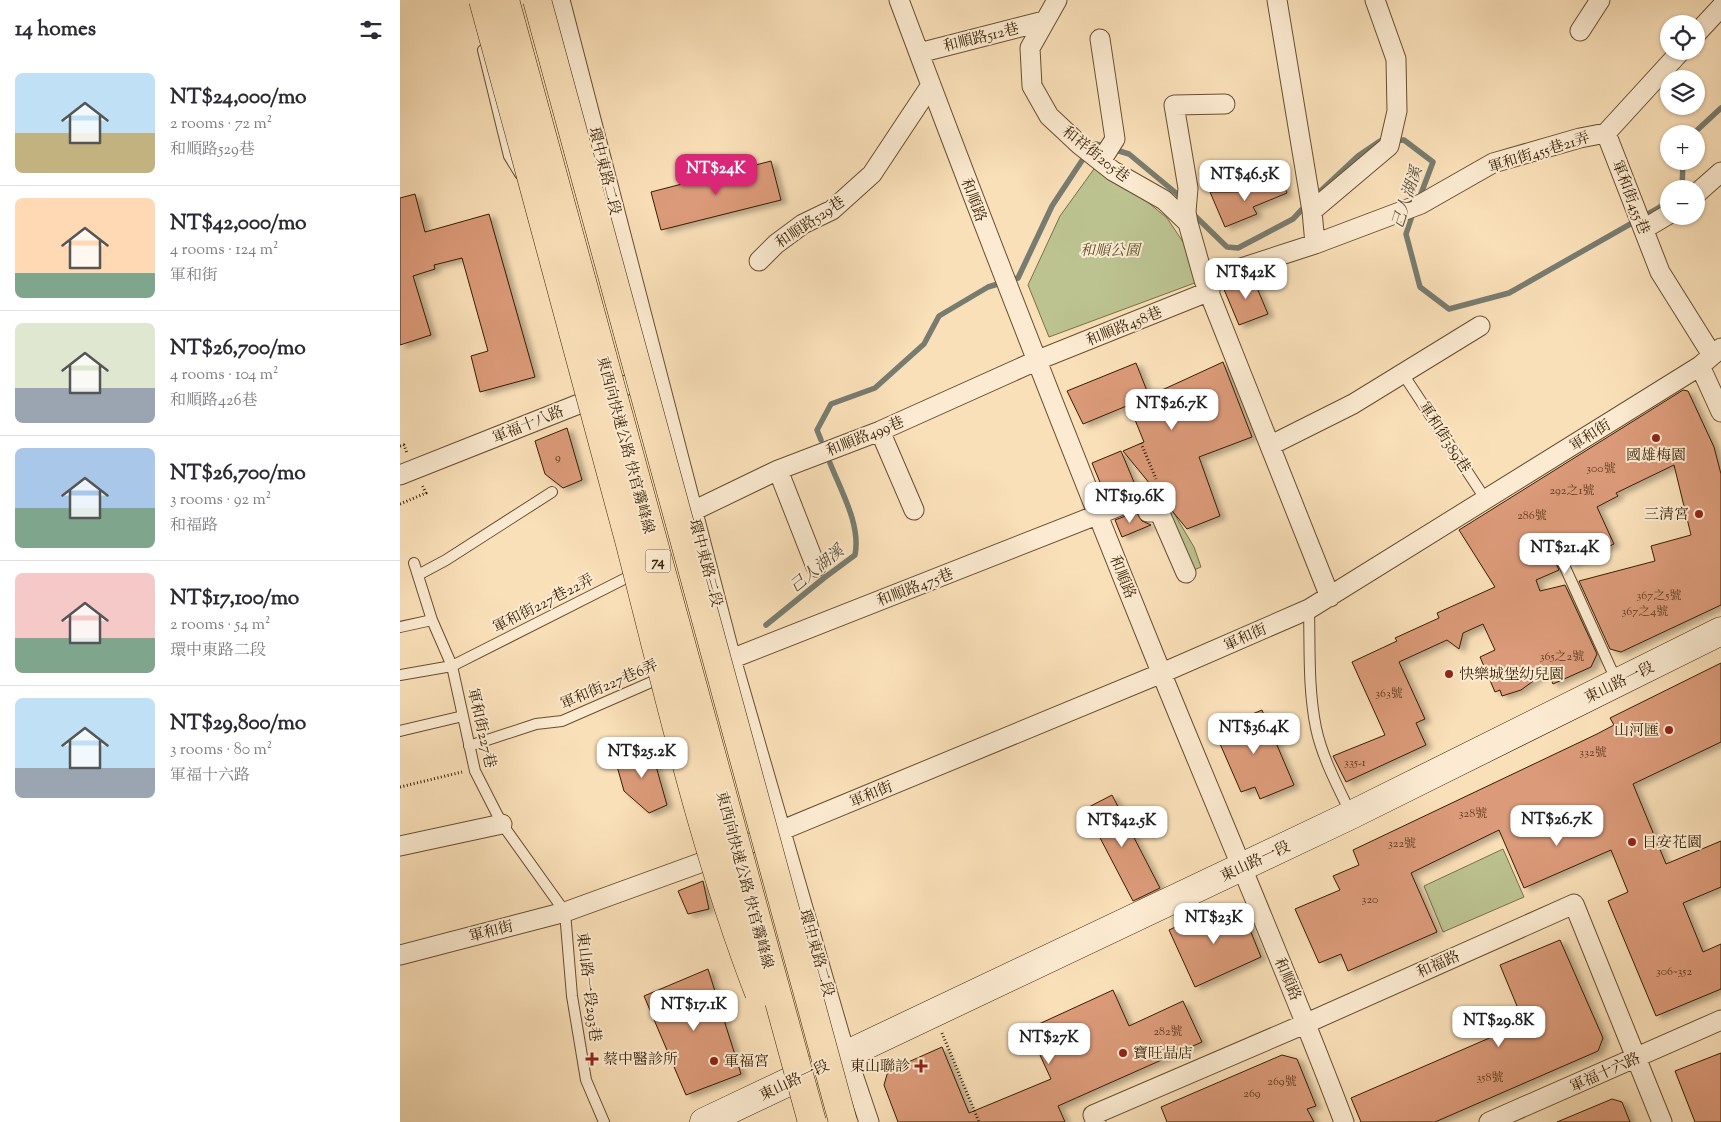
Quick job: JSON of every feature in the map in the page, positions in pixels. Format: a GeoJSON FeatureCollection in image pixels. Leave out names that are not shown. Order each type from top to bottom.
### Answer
{"type":"FeatureCollection","features":[{"type":"Feature","properties":{"kind":"highway","name":"74"},"geometry":{"type":"LineString","coordinates":[[483,0],[589,387],[662,671],[735,929],[798,1100]]}},
{"type":"Feature","properties":{"kind":"highway","name":"東西向快速公路 快官霧峰線"},"geometry":{"type":"LineString","coordinates":[[505,0],[798,1100],[812,1122]]}},
{"type":"Feature","properties":{"kind":"highway","name":"東西向快速公路 快官霧峰線"},"geometry":{"type":"LineString","coordinates":[[537,0],[843,1122]]}},
{"type":"Feature","properties":{"kind":"main road","name":"東山路一段"},"geometry":{"type":"LineString","coordinates":[[704,1122],[798,1100],[847,1056],[1242,868],[1721,632]]}},
{"type":"Feature","properties":{"kind":"street"},"geometry":{"type":"LineString","coordinates":[[495,0],[648,567],[722,855],[798,1100]]}},
{"type":"Feature","properties":{"kind":"street","name":"環中東路二段"},"geometry":{"type":"LineString","coordinates":[[560,0],[731,659],[847,1056],[869,1122]]}},
{"type":"Feature","properties":{"kind":"street","name":"和順路"},"geometry":{"type":"LineString","coordinates":[[899,0],[1010,294],[1162,674],[1307,1023],[1344,1122]]}},
{"type":"Feature","properties":{"kind":"street"},"geometry":{"type":"LineString","coordinates":[[1277,0],[1315,244]]}},
{"type":"Feature","properties":{"kind":"street"},"geometry":{"type":"LineString","coordinates":[[1310,203],[1389,146],[1397,111],[1396,59],[1375,0]]}},
{"type":"Feature","properties":{"kind":"street"},"geometry":{"type":"LineString","coordinates":[[1580,31],[1600,0]]}},
{"type":"Feature","properties":{"kind":"street"},"geometry":{"type":"LineString","coordinates":[[1705,24],[1721,5],[1718,0]]}},
{"type":"Feature","properties":{"kind":"street","name":"和順路512巷"},"geometry":{"type":"LineString","coordinates":[[919,53],[1051,6]]}},
{"type":"Feature","properties":{"kind":"street","name":"和祥街205巷"},"geometry":{"type":"LineString","coordinates":[[1051,6],[1030,48],[1032,86],[1049,116],[1102,161],[1164,200],[1187,217]]}},
{"type":"Feature","properties":{"kind":"street"},"geometry":{"type":"LineString","coordinates":[[1100,39],[1113,141],[1102,161]]}},
{"type":"Feature","properties":{"kind":"street"},"geometry":{"type":"LineString","coordinates":[[1606,133],[1673,60]]}},
{"type":"Feature","properties":{"kind":"street","name":"和順路529巷"},"geometry":{"type":"LineString","coordinates":[[759,261],[776,244],[803,224],[832,210],[872,174],[931,84]]}},
{"type":"Feature","properties":{"kind":"street"},"geometry":{"type":"LineString","coordinates":[[1225,104],[1174,105],[1188,188],[1187,217],[1207,286],[1330,597]]}},
{"type":"Feature","properties":{"kind":"street","name":"軍和街455巷21弄"},"geometry":{"type":"LineString","coordinates":[[1315,244],[1421,204],[1493,163],[1580,138],[1606,133]]}},
{"type":"Feature","properties":{"kind":"street","name":"軍和街455巷"},"geometry":{"type":"LineString","coordinates":[[1606,133],[1660,272],[1711,356],[1721,412]]}},
{"type":"Feature","properties":{"kind":"street"},"geometry":{"type":"LineString","coordinates":[[1705,186],[1721,172]]}},
{"type":"Feature","properties":{"kind":"street"},"geometry":{"type":"LineString","coordinates":[[1639,217],[1660,215]]}},
{"type":"Feature","properties":{"kind":"street","name":"和順路458巷"},"geometry":{"type":"LineString","coordinates":[[1038,360],[1207,286],[1315,244]]}},
{"type":"Feature","properties":{"kind":"street"},"geometry":{"type":"LineString","coordinates":[[1271,445],[1353,404],[1480,326]]}},
{"type":"Feature","properties":{"kind":"street","name":"軍和街"},"geometry":{"type":"LineString","coordinates":[[400,955],[565,912],[722,855],[1162,674],[1309,609],[1486,500],[1711,356]]}},
{"type":"Feature","properties":{"kind":"street","name":"和順路499巷"},"geometry":{"type":"LineString","coordinates":[[693,511],[778,470],[880,431],[1038,360]]}},
{"type":"Feature","properties":{"kind":"street","name":"軍福十八路"},"geometry":{"type":"LineString","coordinates":[[400,474],[657,374]]}},
{"type":"Feature","properties":{"kind":"street"},"geometry":{"type":"LineString","coordinates":[[880,431],[914,510]]}},
{"type":"Feature","properties":{"kind":"street"},"geometry":{"type":"LineString","coordinates":[[778,470],[816,567]]}},
{"type":"Feature","properties":{"kind":"street","name":"和順路475巷"},"geometry":{"type":"LineString","coordinates":[[731,659],[1142,497],[1148,512],[1159,511],[1186,573]]}},
{"type":"Feature","properties":{"kind":"street"},"geometry":{"type":"LineString","coordinates":[[400,846],[502,824]]}},
{"type":"Feature","properties":{"kind":"street","name":"和福路"},"geometry":{"type":"LineString","coordinates":[[1096,1122],[1093,1114],[1307,1023],[1574,904],[1662,1122]]}},
{"type":"Feature","properties":{"kind":"street","name":"軍福十六路"},"geometry":{"type":"LineString","coordinates":[[1489,1122],[1721,1020]]}},
{"type":"Feature","properties":{"kind":"lane"},"geometry":{"type":"LineString","coordinates":[[481,44],[509,156],[559,238]]}},
{"type":"Feature","properties":{"kind":"lane","name":"軍和街389巷"},"geometry":{"type":"LineString","coordinates":[[1403,374],[1486,500]]}},
{"type":"Feature","properties":{"kind":"lane"},"geometry":{"type":"LineString","coordinates":[[418,575],[446,560],[552,492]]}},
{"type":"Feature","properties":{"kind":"lane"},"geometry":{"type":"LineString","coordinates":[[1554,544],[1618,683]]}},
{"type":"Feature","properties":{"kind":"lane","name":"軍和街227巷"},"geometry":{"type":"LineString","coordinates":[[414,563],[432,620],[452,666],[474,771],[502,824],[565,912]]}},
{"type":"Feature","properties":{"kind":"lane","name":"軍和街227巷22弄"},"geometry":{"type":"LineString","coordinates":[[400,675],[452,666],[648,567]]}},
{"type":"Feature","properties":{"kind":"lane"},"geometry":{"type":"LineString","coordinates":[[1309,609],[1312,696],[1317,730],[1336,784],[1351,815]]}},
{"type":"Feature","properties":{"kind":"lane"},"geometry":{"type":"LineString","coordinates":[[400,627],[432,620]]}},
{"type":"Feature","properties":{"kind":"lane","name":"軍和街227巷6弄"},"geometry":{"type":"LineString","coordinates":[[469,746],[536,724],[562,721],[674,673]]}},
{"type":"Feature","properties":{"kind":"lane"},"geometry":{"type":"LineString","coordinates":[[400,731],[463,716]]}},
{"type":"Feature","properties":{"kind":"lane","name":"東山路一段293巷"},"geometry":{"type":"LineString","coordinates":[[565,912],[572,996],[586,1080],[604,1122]]}},
{"type":"Feature","properties":{"kind":"path"},"geometry":{"type":"LineString","coordinates":[[1141,444],[1156,479]]}},
{"type":"Feature","properties":{"kind":"path"},"geometry":{"type":"LineString","coordinates":[[400,788],[468,770],[474,771]]}},
{"type":"Feature","properties":{"kind":"path"},"geometry":{"type":"LineString","coordinates":[[934,1014],[979,1122]]}},
{"type":"Feature","properties":{"kind":"green space","name":"和順公園"},"geometry":{"type":"Polygon","coordinates":[[[1099,162],[1167,218],[1185,245],[1200,281],[1049,337],[1028,285],[1060,216],[1099,162]]]}},
{"type":"Feature","properties":{"kind":"green space"},"geometry":{"type":"Polygon","coordinates":[[[1159,478],[1172,510],[1194,547],[1201,567],[1182,575],[1158,522],[1153,523],[1138,487],[1159,478]]]}},
{"type":"Feature","properties":{"kind":"green space"},"geometry":{"type":"Polygon","coordinates":[[[1503,849],[1524,897],[1443,932],[1424,886],[1503,849]]]}},
{"type":"Feature","properties":{"kind":"building"},"geometry":{"type":"Polygon","coordinates":[[[771,161],[781,200],[661,230],[651,192],[771,161]]]}},
{"type":"Feature","properties":{"kind":"building"},"geometry":{"type":"Polygon","coordinates":[[[1280,178],[1287,193],[1253,207],[1257,214],[1225,227],[1210,192],[1248,192],[1280,178]]]}},
{"type":"Feature","properties":{"kind":"building"},"geometry":{"type":"Polygon","coordinates":[[[415,194],[425,232],[489,214],[535,377],[480,392],[471,356],[488,351],[462,258],[434,265],[435,269],[413,276],[431,335],[400,345],[400,198],[415,194]]]}},
{"type":"Feature","properties":{"kind":"building"},"geometry":{"type":"Polygon","coordinates":[[[1252,276],[1268,314],[1239,325],[1223,287],[1252,276]]]}},
{"type":"Feature","properties":{"kind":"building"},"geometry":{"type":"Polygon","coordinates":[[[1223,362],[1252,437],[1199,457],[1220,516],[1187,529],[1123,451],[1144,442],[1129,405],[1083,424],[1067,391],[1136,363],[1149,396],[1223,362]]]}},
{"type":"Feature","properties":{"kind":"building"},"geometry":{"type":"Polygon","coordinates":[[[1683,390],[1688,391],[1714,447],[1721,474],[1721,605],[1621,652],[1610,649],[1579,581],[1655,561],[1651,546],[1691,535],[1674,465],[1616,493],[1618,496],[1597,507],[1614,544],[1571,564],[1558,538],[1554,536],[1548,539],[1548,546],[1559,570],[1536,580],[1540,591],[1565,585],[1597,654],[1591,667],[1553,684],[1547,671],[1521,690],[1502,696],[1500,690],[1495,692],[1480,657],[1495,650],[1483,624],[1463,633],[1459,649],[1447,640],[1399,662],[1425,719],[1416,723],[1426,745],[1346,782],[1333,756],[1385,735],[1352,662],[1397,641],[1395,638],[1439,618],[1437,613],[1495,587],[1459,530],[1683,390]]]}},
{"type":"Feature","properties":{"kind":"building"},"geometry":{"type":"Polygon","coordinates":[[[567,428],[582,480],[563,488],[545,474],[535,441],[567,428]]]}},
{"type":"Feature","properties":{"kind":"building"},"geometry":{"type":"Polygon","coordinates":[[[1121,451],[1136,487],[1107,499],[1092,463],[1121,451]]]}},
{"type":"Feature","properties":{"kind":"building"},"geometry":{"type":"Polygon","coordinates":[[[1136,512],[1142,521],[1151,525],[1122,537],[1115,520],[1136,512]]]}},
{"type":"Feature","properties":{"kind":"building"},"geometry":{"type":"Polygon","coordinates":[[[1721,663],[1721,742],[1633,784],[1666,864],[1721,841],[1721,887],[1683,903],[1703,952],[1721,944],[1721,989],[1656,1016],[1608,901],[1628,892],[1611,850],[1524,888],[1499,830],[1411,873],[1437,932],[1348,971],[1341,954],[1319,963],[1295,909],[1340,890],[1333,876],[1359,865],[1353,850],[1597,734],[1614,725],[1610,718],[1721,663]]]}},
{"type":"Feature","properties":{"kind":"building"},"geometry":{"type":"Polygon","coordinates":[[[1262,710],[1294,785],[1260,799],[1255,787],[1241,792],[1214,730],[1262,710]]]}},
{"type":"Feature","properties":{"kind":"building"},"geometry":{"type":"Polygon","coordinates":[[[650,745],[667,805],[649,813],[624,791],[615,759],[650,745]]]}},
{"type":"Feature","properties":{"kind":"building"},"geometry":{"type":"Polygon","coordinates":[[[1112,795],[1160,888],[1133,901],[1085,809],[1112,795]]]}},
{"type":"Feature","properties":{"kind":"building"},"geometry":{"type":"Polygon","coordinates":[[[703,881],[709,909],[688,914],[678,891],[703,881]]]}},
{"type":"Feature","properties":{"kind":"building"},"geometry":{"type":"Polygon","coordinates":[[[1215,908],[1246,920],[1261,957],[1195,987],[1169,930],[1215,908]]]}},
{"type":"Feature","properties":{"kind":"building"},"geometry":{"type":"Polygon","coordinates":[[[1560,940],[1603,1038],[1598,1051],[1435,1122],[1361,1122],[1351,1098],[1524,1023],[1500,965],[1560,940]]]}},
{"type":"Feature","properties":{"kind":"building"},"geometry":{"type":"Polygon","coordinates":[[[708,969],[741,1074],[686,1095],[644,996],[708,969]]]}},
{"type":"Feature","properties":{"kind":"building"},"geometry":{"type":"Polygon","coordinates":[[[1113,990],[1129,1026],[1183,1001],[1202,1042],[1058,1106],[1065,1122],[898,1122],[884,1085],[888,1071],[942,1047],[969,1113],[1051,1079],[1028,1029],[1113,990]]]}},
{"type":"Feature","properties":{"kind":"building"},"geometry":{"type":"Polygon","coordinates":[[[1721,1053],[1721,1122],[1695,1122],[1675,1071],[1721,1053]]]}},
{"type":"Feature","properties":{"kind":"building"},"geometry":{"type":"Polygon","coordinates":[[[1282,1055],[1297,1059],[1316,1106],[1307,1109],[1314,1122],[1167,1122],[1161,1107],[1282,1055]]]}},
{"type":"Feature","properties":{"kind":"building"},"geometry":{"type":"Polygon","coordinates":[[[1612,1099],[1622,1102],[1630,1122],[1557,1122],[1612,1099]]]}},
{"type":"Feature","properties":{"kind":"waterway","name":"己人湖溪"},"geometry":{"type":"LineString","coordinates":[[1703,125],[1721,108]]}},
{"type":"Feature","properties":{"kind":"waterway","name":"己人湖溪"},"geometry":{"type":"LineString","coordinates":[[1313,198],[1358,156],[1380,141],[1404,140],[1433,162],[1419,199]]}},
{"type":"Feature","properties":{"kind":"waterway","name":"己人湖溪"},"geometry":{"type":"LineString","coordinates":[[1096,144],[1129,154],[1182,198]]}},
{"type":"Feature","properties":{"kind":"waterway","name":"己人湖溪"},"geometry":{"type":"LineString","coordinates":[[821,440],[817,430],[831,404],[875,388],[924,344],[939,316],[988,287],[1018,278],[1052,206],[1083,159]]}},
{"type":"Feature","properties":{"kind":"waterway","name":"己人湖溪"},"geometry":{"type":"LineString","coordinates":[[1682,180],[1683,170]]}},
{"type":"Feature","properties":{"kind":"waterway","name":"己人湖溪"},"geometry":{"type":"LineString","coordinates":[[1191,212],[1227,247],[1238,248],[1293,219],[1307,204]]}},
{"type":"Feature","properties":{"kind":"waterway","name":"己人湖溪"},"geometry":{"type":"LineString","coordinates":[[1414,210],[1406,234],[1420,287],[1449,309],[1509,293],[1660,207]]}},
{"type":"Feature","properties":{"kind":"waterway","name":"己人湖溪"},"geometry":{"type":"LineString","coordinates":[[766,625],[855,555],[856,544],[853,520],[830,463]]}},
{"type":"Feature","properties":{"kind":"place","name":"國雄梅園"},"geometry":{"type":"Point","coordinates":[1656,438]}},
{"type":"Feature","properties":{"kind":"place","name":"三清宮"},"geometry":{"type":"Point","coordinates":[1699,514]}},
{"type":"Feature","properties":{"kind":"place","name":"快樂城堡幼兒園"},"geometry":{"type":"Point","coordinates":[1449,674]}},
{"type":"Feature","properties":{"kind":"place","name":"山河匯"},"geometry":{"type":"Point","coordinates":[1669,730]}},
{"type":"Feature","properties":{"kind":"place","name":"日安花園"},"geometry":{"type":"Point","coordinates":[1632,842]}},
{"type":"Feature","properties":{"kind":"place","name":"寶旺晶店"},"geometry":{"type":"Point","coordinates":[1123,1053]}},
{"type":"Feature","properties":{"kind":"place","name":"蔡中醫診所"},"geometry":{"type":"Point","coordinates":[592,1059]}},
{"type":"Feature","properties":{"kind":"place","name":"軍福宮"},"geometry":{"type":"Point","coordinates":[714,1061]}},
{"type":"Feature","properties":{"kind":"place","name":"東山聯診"},"geometry":{"type":"Point","coordinates":[921,1066]}}]}
